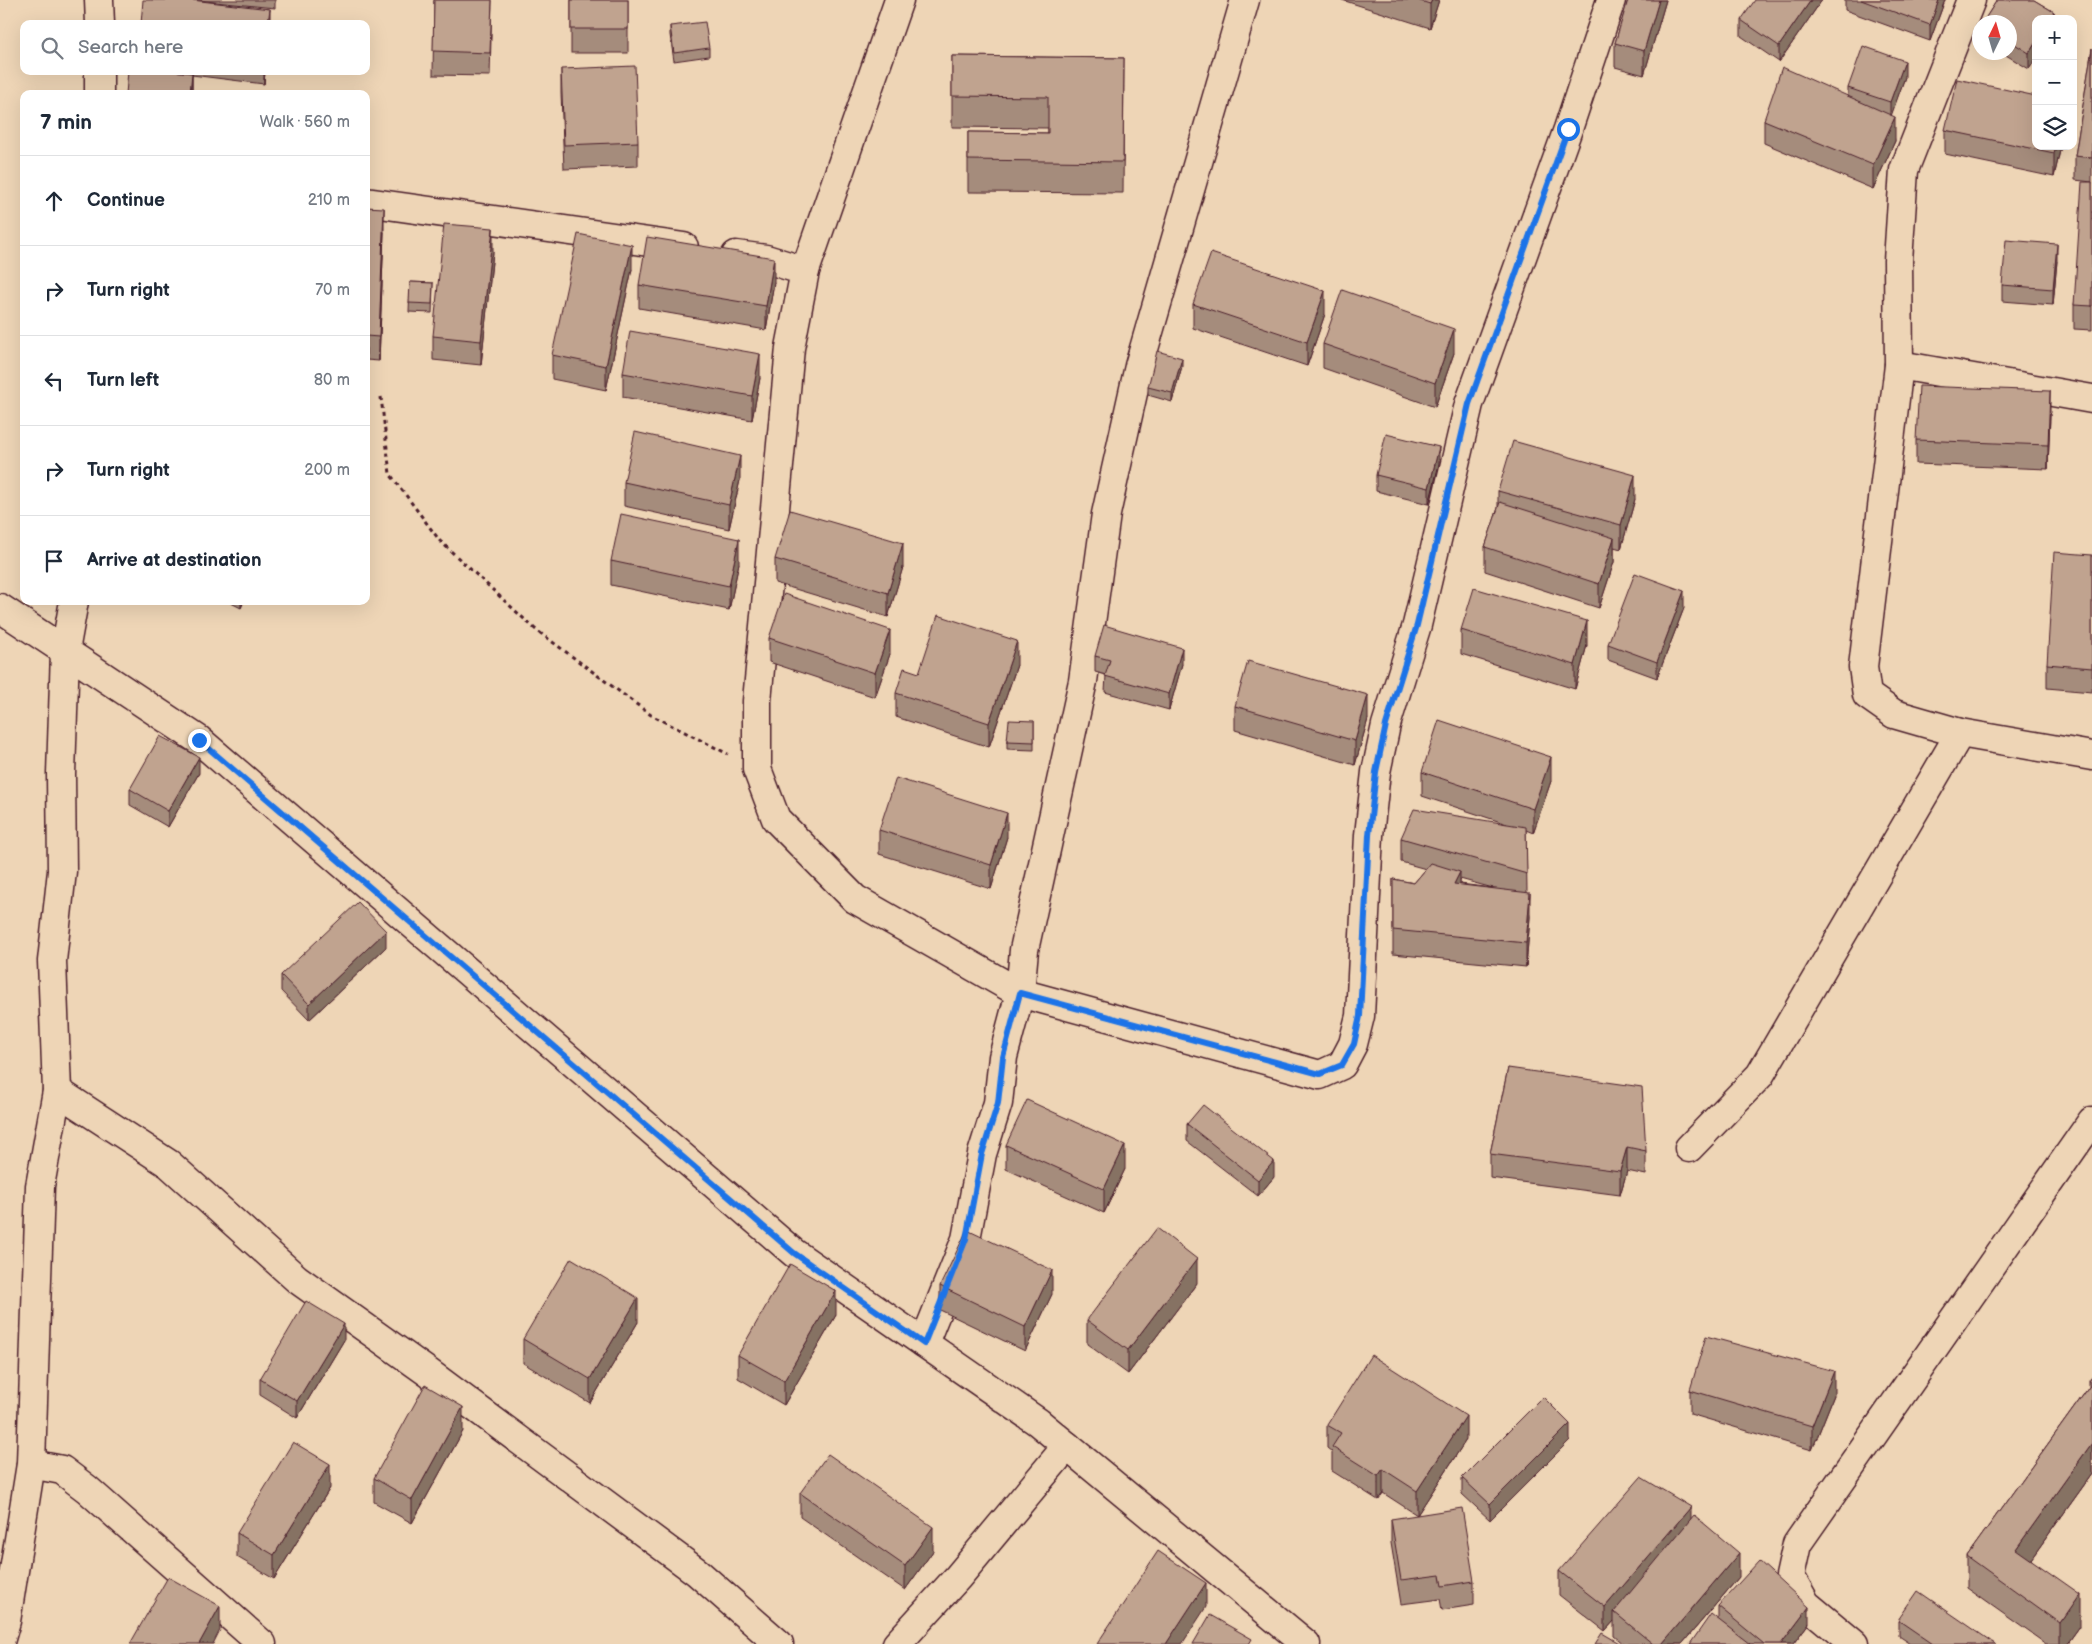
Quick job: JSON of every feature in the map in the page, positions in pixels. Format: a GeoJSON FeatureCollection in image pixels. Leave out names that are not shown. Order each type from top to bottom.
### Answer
{"type":"FeatureCollection","features":[{"type":"Feature","properties":{"kind":"street"},"geometry":{"type":"LineString","coordinates":[[100,0],[100,20]]}},
{"type":"Feature","properties":{"kind":"street"},"geometry":{"type":"LineString","coordinates":[[899,0],[805,271],[790,348],[757,701],[757,769],[776,819],[855,898],[1020,993],[1287,1068],[1320,1074],[1342,1065],[1354,1044],[1360,1016],[1369,835],[1376,772],[1386,725],[1417,625],[1469,404],[1568,129],[1611,0]]}},
{"type":"Feature","properties":{"kind":"street"},"geometry":{"type":"LineString","coordinates":[[924,1344],[966,1239],[982,1154],[998,1103],[1003,1057],[1020,993],[1024,950],[1083,681],[1106,514],[1139,366],[1245,0]]}},
{"type":"Feature","properties":{"kind":"street"},"geometry":{"type":"LineString","coordinates":[[1970,0],[1904,170],[1898,261],[1899,365],[1863,667],[1867,695],[1894,714],[1960,733],[2092,756]]}},
{"type":"Feature","properties":{"kind":"street"},"geometry":{"type":"LineString","coordinates":[[99,75],[99,90]]}},
{"type":"Feature","properties":{"kind":"street"},"geometry":{"type":"LineString","coordinates":[[370,203],[766,259],[805,271]]}},
{"type":"Feature","properties":{"kind":"street"},"geometry":{"type":"LineString","coordinates":[[1899,365],[2092,398]]}},
{"type":"Feature","properties":{"kind":"street"},"geometry":{"type":"LineString","coordinates":[[0,1642],[6,1621],[31,1464],[40,1186],[56,1091],[52,961],[62,871],[65,651],[73,605]]}},
{"type":"Feature","properties":{"kind":"street"},"geometry":{"type":"LineString","coordinates":[[0,608],[199,740],[794,1253],[1038,1422],[1306,1644]]}},
{"type":"Feature","properties":{"kind":"street"},"geometry":{"type":"LineString","coordinates":[[1689,1148],[1760,1075],[1960,733]]}},
{"type":"Feature","properties":{"kind":"street"},"geometry":{"type":"LineString","coordinates":[[56,1091],[169,1164],[297,1278],[429,1373],[697,1572],[779,1644]]}},
{"type":"Feature","properties":{"kind":"street"},"geometry":{"type":"LineString","coordinates":[[1854,1644],[1806,1604],[1790,1576],[1797,1544],[2092,1121]]}},
{"type":"Feature","properties":{"kind":"street"},"geometry":{"type":"LineString","coordinates":[[897,1644],[958,1577],[1067,1446]]}},
{"type":"Feature","properties":{"kind":"street"},"geometry":{"type":"LineString","coordinates":[[31,1464],[62,1470],[87,1489],[262,1644]]}},
{"type":"Feature","properties":{"kind":"path"},"geometry":{"type":"LineString","coordinates":[[381,398],[390,474],[440,541],[535,629],[652,715],[757,769]]}},
{"type":"Feature","properties":{"kind":"building"},"geometry":{"type":"Polygon","coordinates":[[[143,0],[192,0],[270,9],[269,20],[141,20],[143,0]]]}},
{"type":"Feature","properties":{"kind":"building"},"geometry":{"type":"Polygon","coordinates":[[[434,0],[492,0],[490,53],[433,51],[434,0]]]}},
{"type":"Feature","properties":{"kind":"building"},"geometry":{"type":"Polygon","coordinates":[[[571,0],[628,0],[628,29],[571,29],[571,0]]]}},
{"type":"Feature","properties":{"kind":"building"},"geometry":{"type":"Polygon","coordinates":[[[1417,0],[1432,0],[1430,4],[1417,0]]]}},
{"type":"Feature","properties":{"kind":"building"},"geometry":{"type":"Polygon","coordinates":[[[1628,0],[1659,0],[1644,51],[1615,43],[1628,0]]]}},
{"type":"Feature","properties":{"kind":"building"},"geometry":{"type":"Polygon","coordinates":[[[1755,0],[1811,0],[1779,46],[1741,20],[1755,0]]]}},
{"type":"Feature","properties":{"kind":"building"},"geometry":{"type":"Polygon","coordinates":[[[1861,0],[1939,0],[1930,25],[1861,0]]]}},
{"type":"Feature","properties":{"kind":"building"},"geometry":{"type":"Polygon","coordinates":[[[1997,0],[2034,0],[2054,12],[2052,15],[2032,15],[2032,48],[2029,53],[2017,45],[2017,15],[1987,15],[1997,0]]]}},
{"type":"Feature","properties":{"kind":"building"},"geometry":{"type":"Polygon","coordinates":[[[705,22],[709,48],[674,53],[670,26],[705,22]]]}},
{"type":"Feature","properties":{"kind":"building"},"geometry":{"type":"Polygon","coordinates":[[[1863,46],[1905,61],[1890,102],[1848,88],[1863,46]]]}},
{"type":"Feature","properties":{"kind":"building"},"geometry":{"type":"Polygon","coordinates":[[[2092,48],[2092,158],[2075,156],[2092,48]]]}},
{"type":"Feature","properties":{"kind":"building"},"geometry":{"type":"Polygon","coordinates":[[[952,56],[1124,58],[1123,162],[968,160],[968,132],[1048,133],[1048,97],[952,96],[952,56]]]}},
{"type":"Feature","properties":{"kind":"building"},"geometry":{"type":"Polygon","coordinates":[[[635,66],[638,142],[564,145],[561,69],[635,66]]]}},
{"type":"Feature","properties":{"kind":"building"},"geometry":{"type":"Polygon","coordinates":[[[1782,67],[1895,117],[1873,165],[1764,120],[1782,67]]]}},
{"type":"Feature","properties":{"kind":"building"},"geometry":{"type":"Polygon","coordinates":[[[128,75],[192,75],[190,90],[126,90],[128,75]]]}},
{"type":"Feature","properties":{"kind":"building"},"geometry":{"type":"Polygon","coordinates":[[[1957,79],[2032,95],[2032,148],[1945,130],[1957,79]]]}},
{"type":"Feature","properties":{"kind":"building"},"geometry":{"type":"Polygon","coordinates":[[[2040,150],[2055,150],[2054,153],[2040,150]]]}},
{"type":"Feature","properties":{"kind":"building"},"geometry":{"type":"Polygon","coordinates":[[[2082,182],[2092,182],[2092,306],[2074,305],[2082,182]]]}},
{"type":"Feature","properties":{"kind":"building"},"geometry":{"type":"Polygon","coordinates":[[[370,207],[384,208],[379,337],[370,336],[370,207]]]}},
{"type":"Feature","properties":{"kind":"building"},"geometry":{"type":"Polygon","coordinates":[[[444,224],[493,228],[481,341],[433,336],[444,224]]]}},
{"type":"Feature","properties":{"kind":"building"},"geometry":{"type":"Polygon","coordinates":[[[578,234],[632,245],[606,366],[552,355],[578,234]]]}},
{"type":"Feature","properties":{"kind":"building"},"geometry":{"type":"Polygon","coordinates":[[[647,237],[774,258],[766,306],[639,285],[647,237]]]}},
{"type":"Feature","properties":{"kind":"building"},"geometry":{"type":"Polygon","coordinates":[[[2006,240],[2057,244],[2053,289],[2002,285],[2006,240]]]}},
{"type":"Feature","properties":{"kind":"building"},"geometry":{"type":"Polygon","coordinates":[[[1211,253],[1325,291],[1307,342],[1193,304],[1211,253]]]}},
{"type":"Feature","properties":{"kind":"building"},"geometry":{"type":"Polygon","coordinates":[[[410,282],[433,283],[432,304],[409,303],[410,282]]]}},
{"type":"Feature","properties":{"kind":"building"},"geometry":{"type":"Polygon","coordinates":[[[1342,290],[1454,329],[1435,383],[1323,344],[1342,290]]]}},
{"type":"Feature","properties":{"kind":"building"},"geometry":{"type":"Polygon","coordinates":[[[630,331],[760,354],[752,396],[623,373],[630,331]]]}},
{"type":"Feature","properties":{"kind":"building"},"geometry":{"type":"Polygon","coordinates":[[[1157,351],[1182,358],[1172,393],[1148,387],[1157,351]]]}},
{"type":"Feature","properties":{"kind":"building"},"geometry":{"type":"Polygon","coordinates":[[[1919,386],[2050,391],[2048,445],[1916,440],[1919,386]]]}},
{"type":"Feature","properties":{"kind":"building"},"geometry":{"type":"Polygon","coordinates":[[[635,432],[740,456],[729,505],[624,482],[635,432]]]}},
{"type":"Feature","properties":{"kind":"building"},"geometry":{"type":"Polygon","coordinates":[[[1386,434],[1439,447],[1429,488],[1376,475],[1386,434]]]}},
{"type":"Feature","properties":{"kind":"building"},"geometry":{"type":"Polygon","coordinates":[[[1513,441],[1635,475],[1621,525],[1498,491],[1513,441]]]}},
{"type":"Feature","properties":{"kind":"building"},"geometry":{"type":"Polygon","coordinates":[[[1500,502],[1614,538],[1599,584],[1485,547],[1500,502]]]}},
{"type":"Feature","properties":{"kind":"building"},"geometry":{"type":"Polygon","coordinates":[[[790,510],[903,543],[888,593],[775,559],[790,510]]]}},
{"type":"Feature","properties":{"kind":"building"},"geometry":{"type":"Polygon","coordinates":[[[621,514],[739,539],[729,586],[611,561],[621,514]]]}},
{"type":"Feature","properties":{"kind":"building"},"geometry":{"type":"Polygon","coordinates":[[[2054,552],[2092,555],[2092,668],[2047,664],[2054,552]]]}},
{"type":"Feature","properties":{"kind":"building"},"geometry":{"type":"Polygon","coordinates":[[[1635,573],[1684,591],[1657,662],[1608,644],[1635,573]]]}},
{"type":"Feature","properties":{"kind":"building"},"geometry":{"type":"Polygon","coordinates":[[[1474,588],[1587,621],[1575,665],[1461,630],[1474,588]]]}},
{"type":"Feature","properties":{"kind":"building"},"geometry":{"type":"Polygon","coordinates":[[[784,594],[890,630],[875,673],[769,638],[784,594]]]}},
{"type":"Feature","properties":{"kind":"building"},"geometry":{"type":"Polygon","coordinates":[[[938,615],[1017,641],[989,723],[896,693],[904,668],[919,673],[938,615]]]}},
{"type":"Feature","properties":{"kind":"building"},"geometry":{"type":"Polygon","coordinates":[[[1104,625],[1182,648],[1169,694],[1105,676],[1110,660],[1095,656],[1104,625]]]}},
{"type":"Feature","properties":{"kind":"building"},"geometry":{"type":"Polygon","coordinates":[[[1248,661],[1368,695],[1355,741],[1235,706],[1248,661]]]}},
{"type":"Feature","properties":{"kind":"building"},"geometry":{"type":"Polygon","coordinates":[[[1009,720],[1034,721],[1034,742],[1007,741],[1009,720]]]}},
{"type":"Feature","properties":{"kind":"building"},"geometry":{"type":"Polygon","coordinates":[[[1439,720],[1551,757],[1533,809],[1422,772],[1439,720]]]}},
{"type":"Feature","properties":{"kind":"building"},"geometry":{"type":"Polygon","coordinates":[[[160,736],[199,757],[168,811],[130,789],[160,736]]]}},
{"type":"Feature","properties":{"kind":"building"},"geometry":{"type":"Polygon","coordinates":[[[896,778],[1007,813],[991,865],[879,830],[896,778]]]}},
{"type":"Feature","properties":{"kind":"building"},"geometry":{"type":"Polygon","coordinates":[[[1414,809],[1526,827],[1527,874],[1401,838],[1414,809]]]}},
{"type":"Feature","properties":{"kind":"building"},"geometry":{"type":"Polygon","coordinates":[[[1431,863],[1460,872],[1454,884],[1530,893],[1526,943],[1393,930],[1393,879],[1414,883],[1431,863]]]}},
{"type":"Feature","properties":{"kind":"building"},"geometry":{"type":"Polygon","coordinates":[[[358,902],[386,931],[309,1004],[281,975],[358,902]]]}},
{"type":"Feature","properties":{"kind":"building"},"geometry":{"type":"Polygon","coordinates":[[[1508,1068],[1642,1087],[1646,1151],[1627,1147],[1620,1171],[1490,1154],[1508,1068]]]}},
{"type":"Feature","properties":{"kind":"building"},"geometry":{"type":"Polygon","coordinates":[[[1027,1100],[1125,1145],[1104,1189],[1006,1145],[1027,1100]]]}},
{"type":"Feature","properties":{"kind":"building"},"geometry":{"type":"Polygon","coordinates":[[[1203,1105],[1274,1161],[1258,1180],[1187,1124],[1203,1105]]]}},
{"type":"Feature","properties":{"kind":"building"},"geometry":{"type":"Polygon","coordinates":[[[1157,1228],[1197,1259],[1128,1350],[1087,1320],[1157,1228]]]}},
{"type":"Feature","properties":{"kind":"building"},"geometry":{"type":"Polygon","coordinates":[[[967,1230],[1052,1270],[1025,1327],[940,1286],[967,1230]]]}},
{"type":"Feature","properties":{"kind":"building"},"geometry":{"type":"Polygon","coordinates":[[[571,1258],[638,1298],[590,1379],[523,1339],[571,1258]]]}},
{"type":"Feature","properties":{"kind":"building"},"geometry":{"type":"Polygon","coordinates":[[[790,1264],[836,1291],[784,1381],[738,1355],[790,1264]]]}},
{"type":"Feature","properties":{"kind":"building"},"geometry":{"type":"Polygon","coordinates":[[[306,1301],[344,1324],[297,1401],[260,1379],[306,1301]]]}},
{"type":"Feature","properties":{"kind":"building"},"geometry":{"type":"Polygon","coordinates":[[[1706,1336],[1834,1371],[1812,1426],[1690,1390],[1706,1336]]]}},
{"type":"Feature","properties":{"kind":"building"},"geometry":{"type":"Polygon","coordinates":[[[1371,1355],[1466,1416],[1417,1491],[1383,1469],[1378,1476],[1332,1447],[1341,1433],[1327,1425],[1371,1355]]]}},
{"type":"Feature","properties":{"kind":"building"},"geometry":{"type":"Polygon","coordinates":[[[2092,1383],[2092,1443],[2016,1549],[2080,1594],[2060,1623],[1967,1556],[2092,1383]]]}},
{"type":"Feature","properties":{"kind":"building"},"geometry":{"type":"Polygon","coordinates":[[[425,1385],[463,1407],[412,1500],[374,1478],[425,1385]]]}},
{"type":"Feature","properties":{"kind":"building"},"geometry":{"type":"Polygon","coordinates":[[[1543,1397],[1570,1424],[1490,1504],[1462,1478],[1543,1397]]]}},
{"type":"Feature","properties":{"kind":"building"},"geometry":{"type":"Polygon","coordinates":[[[293,1442],[330,1464],[274,1555],[237,1533],[293,1442]]]}},
{"type":"Feature","properties":{"kind":"building"},"geometry":{"type":"Polygon","coordinates":[[[828,1454],[933,1527],[905,1566],[800,1493],[828,1454]]]}},
{"type":"Feature","properties":{"kind":"building"},"geometry":{"type":"Polygon","coordinates":[[[1641,1477],[1691,1507],[1605,1607],[1559,1571],[1641,1477]]]}},
{"type":"Feature","properties":{"kind":"building"},"geometry":{"type":"Polygon","coordinates":[[[1462,1508],[1474,1581],[1442,1586],[1440,1575],[1401,1580],[1391,1519],[1462,1508]]]}},
{"type":"Feature","properties":{"kind":"building"},"geometry":{"type":"Polygon","coordinates":[[[1694,1515],[1739,1553],[1662,1644],[1653,1644],[1614,1612],[1694,1515]]]}},
{"type":"Feature","properties":{"kind":"building"},"geometry":{"type":"Polygon","coordinates":[[[1158,1551],[1206,1583],[1166,1644],[1097,1644],[1158,1551]]]}},
{"type":"Feature","properties":{"kind":"building"},"geometry":{"type":"Polygon","coordinates":[[[1759,1561],[1809,1607],[1781,1644],[1764,1644],[1718,1606],[1759,1561]]]}},
{"type":"Feature","properties":{"kind":"building"},"geometry":{"type":"Polygon","coordinates":[[[168,1577],[220,1606],[199,1644],[130,1644],[168,1577]]]}},
{"type":"Feature","properties":{"kind":"building"},"geometry":{"type":"Polygon","coordinates":[[[1918,1591],[1995,1644],[1933,1644],[1898,1620],[1918,1591]]]}},
{"type":"Feature","properties":{"kind":"building"},"geometry":{"type":"Polygon","coordinates":[[[1711,1614],[1750,1644],[1690,1644],[1711,1614]]]}},
{"type":"Feature","properties":{"kind":"building"},"geometry":{"type":"Polygon","coordinates":[[[1210,1615],[1252,1639],[1249,1644],[1193,1644],[1210,1615]]]}},
{"type":"Feature","properties":{"kind":"building"},"geometry":{"type":"Polygon","coordinates":[[[1602,1633],[1621,1644],[1595,1644],[1602,1633]]]}},
{"type":"Feature","properties":{"kind":"route"},"geometry":{"type":"LineString","coordinates":[[199,740],[794,1253],[924,1344],[966,1239],[982,1154],[998,1103],[1003,1057],[1020,993],[1287,1068],[1320,1074],[1342,1065],[1354,1044],[1360,1016],[1369,835],[1376,772],[1386,725],[1417,625],[1469,404],[1568,129]]}}]}
